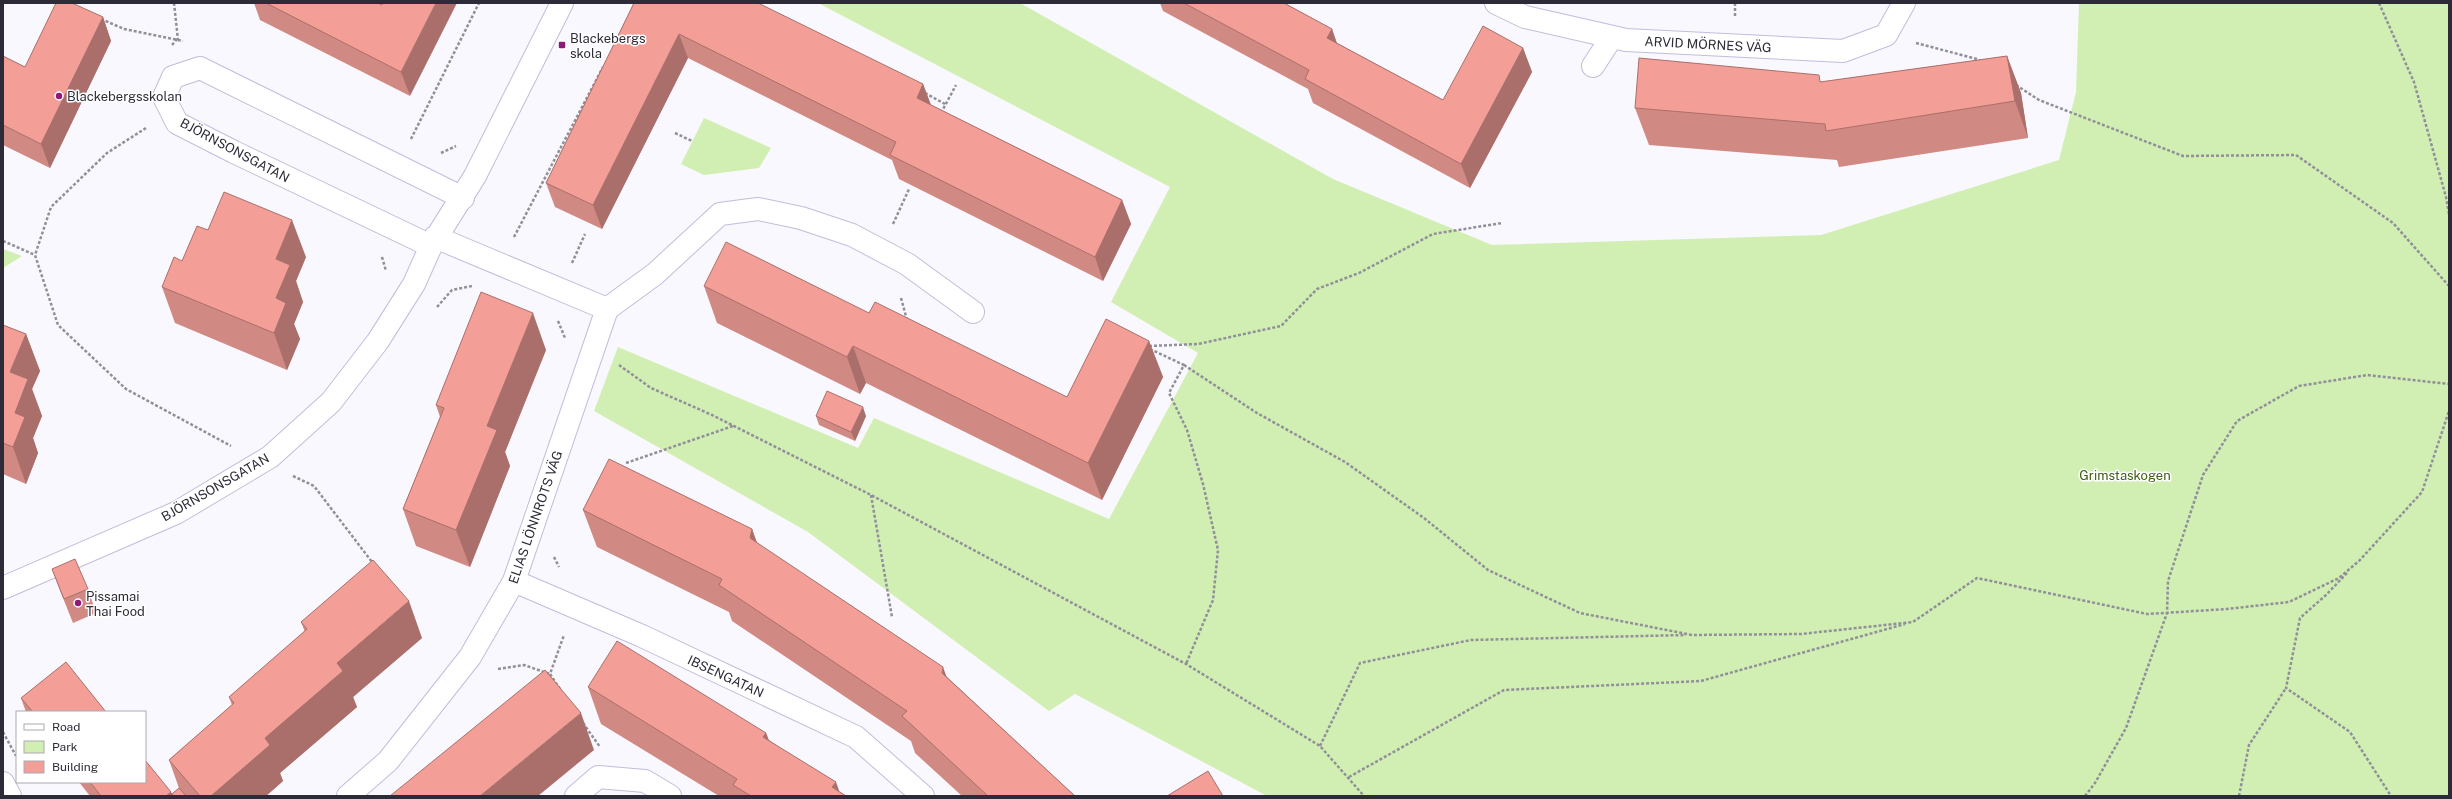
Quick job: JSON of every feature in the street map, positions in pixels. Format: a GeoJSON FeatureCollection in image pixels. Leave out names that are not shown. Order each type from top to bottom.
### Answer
{"type":"FeatureCollection","features":[{"type":"Feature","properties":{"kind":"street","name":"BJÖRNSONSGATAN"},"geometry":{"type":"LineString","coordinates":[[3,588],[176,513],[270,457],[331,402],[378,341],[414,284],[433,241],[463,198],[562,3]]}},
{"type":"Feature","properties":{"kind":"street","name":"ARVID MÖRNES VÄG"},"geometry":{"type":"LineString","coordinates":[[1496,3],[1525,17],[1626,40],[1843,51],[1886,35]]}},
{"type":"Feature","properties":{"kind":"street"},"geometry":{"type":"LineString","coordinates":[[1886,35],[1904,3]]}},
{"type":"Feature","properties":{"kind":"street"},"geometry":{"type":"LineString","coordinates":[[1593,66],[1612,37]]}},
{"type":"Feature","properties":{"kind":"street","name":"BJÖRNSONSGATAN"},"geometry":{"type":"LineString","coordinates":[[433,241],[177,123],[164,97],[173,77],[200,68],[463,198]]}},
{"type":"Feature","properties":{"kind":"street"},"geometry":{"type":"LineString","coordinates":[[433,241],[607,309],[655,274],[720,214],[758,209],[801,218],[852,235],[907,264],[973,312]]}},
{"type":"Feature","properties":{"kind":"street","name":"ELIAS LÖNNROTS VÄG"},"geometry":{"type":"LineString","coordinates":[[348,796],[388,761],[470,657],[514,581],[607,309]]}},
{"type":"Feature","properties":{"kind":"street","name":"IBSENGATAN"},"geometry":{"type":"LineString","coordinates":[[514,581],[642,636],[856,737],[923,796]]}},
{"type":"Feature","properties":{"kind":"street"},"geometry":{"type":"LineString","coordinates":[[576,796],[598,777],[645,781],[670,796]]}},
{"type":"Feature","properties":{"kind":"street"},"geometry":{"type":"LineString","coordinates":[[3,783],[10,796]]}},
{"type":"Feature","properties":{"kind":"path"},"geometry":{"type":"LineString","coordinates":[[95,16],[124,29],[177,39],[174,3]]}},
{"type":"Feature","properties":{"kind":"path"},"geometry":{"type":"LineString","coordinates":[[410,140],[479,3]]}},
{"type":"Feature","properties":{"kind":"path"},"geometry":{"type":"LineString","coordinates":[[2379,3],[2414,82],[2446,197],[2449,214]]}},
{"type":"Feature","properties":{"kind":"path"},"geometry":{"type":"LineString","coordinates":[[1886,35],[1977,59],[1983,63]]}},
{"type":"Feature","properties":{"kind":"path"},"geometry":{"type":"LineString","coordinates":[[511,243],[604,65]]}},
{"type":"Feature","properties":{"kind":"path"},"geometry":{"type":"LineString","coordinates":[[2014,84],[2039,100],[2182,156],[2296,156],[2393,223],[2449,286]]}},
{"type":"Feature","properties":{"kind":"path"},"geometry":{"type":"LineString","coordinates":[[938,119],[956,85]]}},
{"type":"Feature","properties":{"kind":"path"},"geometry":{"type":"LineString","coordinates":[[918,90],[945,104]]}},
{"type":"Feature","properties":{"kind":"path"},"geometry":{"type":"LineString","coordinates":[[153,124],[107,153],[51,207],[36,255],[58,325],[126,389],[232,447]]}},
{"type":"Feature","properties":{"kind":"path"},"geometry":{"type":"LineString","coordinates":[[675,133],[692,141]]}},
{"type":"Feature","properties":{"kind":"path"},"geometry":{"type":"LineString","coordinates":[[892,226],[909,189]]}},
{"type":"Feature","properties":{"kind":"path"},"geometry":{"type":"LineString","coordinates":[[1502,222],[1432,234],[1359,273],[1317,289],[1281,326],[1198,344],[1145,346],[1184,365],[1257,413],[1345,462],[1424,518],[1488,570],[1580,612],[1692,635]]}},
{"type":"Feature","properties":{"kind":"path"},"geometry":{"type":"LineString","coordinates":[[569,269],[585,234]]}},
{"type":"Feature","properties":{"kind":"path"},"geometry":{"type":"LineString","coordinates":[[3,241],[36,255]]}},
{"type":"Feature","properties":{"kind":"path"},"geometry":{"type":"LineString","coordinates":[[381,252],[386,274]]}},
{"type":"Feature","properties":{"kind":"path"},"geometry":{"type":"LineString","coordinates":[[899,292],[909,326]]}},
{"type":"Feature","properties":{"kind":"path"},"geometry":{"type":"LineString","coordinates":[[554,316],[566,343]]}},
{"type":"Feature","properties":{"kind":"path"},"geometry":{"type":"LineString","coordinates":[[616,363],[651,388],[733,426],[871,495],[1186,664],[1320,746],[1349,777],[1364,796]]}},
{"type":"Feature","properties":{"kind":"path"},"geometry":{"type":"LineString","coordinates":[[1184,365],[1169,393],[1187,430],[1203,484],[1218,550],[1213,600],[1186,664]]}},
{"type":"Feature","properties":{"kind":"path"},"geometry":{"type":"LineString","coordinates":[[2085,796],[2096,783],[2126,728],[2167,613],[2168,581],[2203,475],[2237,421],[2299,386],[2367,375],[2449,384]]}},
{"type":"Feature","properties":{"kind":"path"},"geometry":{"type":"LineString","coordinates":[[2239,796],[2249,745],[2286,688],[2300,618],[2326,595],[2360,560],[2422,492],[2449,411]]}},
{"type":"Feature","properties":{"kind":"path"},"geometry":{"type":"LineString","coordinates":[[626,463],[733,426]]}},
{"type":"Feature","properties":{"kind":"path"},"geometry":{"type":"LineString","coordinates":[[285,473],[314,486],[372,562]]}},
{"type":"Feature","properties":{"kind":"path"},"geometry":{"type":"LineString","coordinates":[[871,495],[892,617]]}},
{"type":"Feature","properties":{"kind":"path"},"geometry":{"type":"LineString","coordinates":[[551,550],[557,565],[562,569]]}},
{"type":"Feature","properties":{"kind":"path"},"geometry":{"type":"LineString","coordinates":[[1349,777],[1504,690],[1701,681],[1913,622],[1976,578],[2147,614],[2227,609],[2289,602],[2339,578],[2360,560]]}},
{"type":"Feature","properties":{"kind":"path"},"geometry":{"type":"LineString","coordinates":[[550,674],[574,606]]}},
{"type":"Feature","properties":{"kind":"path"},"geometry":{"type":"LineString","coordinates":[[1320,746],[1360,663],[1471,640],[1801,634],[1913,622]]}},
{"type":"Feature","properties":{"kind":"path"},"geometry":{"type":"LineString","coordinates":[[454,676],[524,665],[550,674],[564,693]]}},
{"type":"Feature","properties":{"kind":"path"},"geometry":{"type":"LineString","coordinates":[[2286,688],[2350,732],[2391,796]]}},
{"type":"Feature","properties":{"kind":"path"},"geometry":{"type":"LineString","coordinates":[[581,720],[622,779]]}},
{"type":"Feature","properties":{"kind":"path"},"geometry":{"type":"LineString","coordinates":[[3,732],[16,756]]}},
{"type":"Feature","properties":{"kind":"green space","name":"Grimstaskogen"},"geometry":{"type":"Polygon","coordinates":[[[818,3],[1020,3],[1333,179],[1492,245],[1821,235],[2059,160],[2076,92],[2079,3],[2449,3],[2449,796],[1267,796],[1075,694],[1049,711],[808,532],[594,411],[618,347],[858,448],[874,418],[1109,519],[1198,353],[1111,302],[1170,187],[818,3]]]}},
{"type":"Feature","properties":{"kind":"green space"},"geometry":{"type":"Polygon","coordinates":[[[704,118],[771,148],[759,168],[704,175],[681,164],[704,118]]]}},
{"type":"Feature","properties":{"kind":"green space"},"geometry":{"type":"Polygon","coordinates":[[[3,249],[22,256],[3,268],[3,249]]]}},
{"type":"Feature","properties":{"kind":"building"},"geometry":{"type":"Polygon","coordinates":[[[56,3],[72,3],[103,17],[41,144],[3,125],[3,56],[25,67],[56,3]]]}},
{"type":"Feature","properties":{"kind":"building"},"geometry":{"type":"Polygon","coordinates":[[[266,3],[378,3],[382,5],[383,3],[436,3],[401,72],[266,3]]]}},
{"type":"Feature","properties":{"kind":"building"},"geometry":{"type":"Polygon","coordinates":[[[634,3],[758,3],[923,84],[917,98],[1122,200],[1095,257],[890,155],[896,142],[679,34],[593,205],[546,183],[634,3]]]}},
{"type":"Feature","properties":{"kind":"building"},"geometry":{"type":"Polygon","coordinates":[[[1184,3],[1284,3],[1332,29],[1327,38],[1443,100],[1483,26],[1523,48],[1461,164],[1305,79],[1309,70],[1184,3]]]}},
{"type":"Feature","properties":{"kind":"building"},"geometry":{"type":"Polygon","coordinates":[[[2007,56],[2015,101],[1826,131],[1825,124],[1635,108],[1639,58],[1819,75],[1820,82],[2007,56]]]}},
{"type":"Feature","properties":{"kind":"building"},"geometry":{"type":"Polygon","coordinates":[[[224,192],[292,220],[276,259],[290,265],[276,298],[286,303],[274,333],[162,287],[174,257],[182,261],[197,226],[208,230],[224,192]]]}},
{"type":"Feature","properties":{"kind":"building"},"geometry":{"type":"Polygon","coordinates":[[[726,242],[869,313],[875,302],[1067,397],[1106,319],[1149,341],[1088,463],[853,346],[847,357],[704,286],[726,242]]]}},
{"type":"Feature","properties":{"kind":"building"},"geometry":{"type":"Polygon","coordinates":[[[481,292],[533,313],[487,426],[497,430],[456,530],[403,509],[444,408],[436,405],[481,292]]]}},
{"type":"Feature","properties":{"kind":"building"},"geometry":{"type":"Polygon","coordinates":[[[3,325],[26,334],[10,372],[28,379],[15,413],[25,417],[13,447],[3,443],[3,325]]]}},
{"type":"Feature","properties":{"kind":"building"},"geometry":{"type":"Polygon","coordinates":[[[827,391],[863,407],[851,432],[816,416],[827,391]]]}},
{"type":"Feature","properties":{"kind":"building"},"geometry":{"type":"Polygon","coordinates":[[[609,459],[752,529],[750,538],[943,667],[942,673],[1075,796],[988,796],[902,716],[907,711],[719,585],[722,579],[583,510],[609,459]]]}},
{"type":"Feature","properties":{"kind":"building"},"geometry":{"type":"Polygon","coordinates":[[[75,559],[88,589],[64,599],[52,569],[75,559]]]}},
{"type":"Feature","properties":{"kind":"building"},"geometry":{"type":"Polygon","coordinates":[[[373,560],[409,601],[337,663],[343,671],[265,738],[270,745],[211,796],[200,796],[169,760],[234,703],[229,697],[307,629],[301,622],[373,560]]]}},
{"type":"Feature","properties":{"kind":"building"},"geometry":{"type":"Polygon","coordinates":[[[617,641],[766,733],[763,737],[836,782],[832,787],[846,796],[751,796],[733,785],[737,779],[588,687],[617,641]]]}},
{"type":"Feature","properties":{"kind":"building"},"geometry":{"type":"Polygon","coordinates":[[[66,662],[105,711],[32,711],[21,698],[66,662]]]}},
{"type":"Feature","properties":{"kind":"building"},"geometry":{"type":"Polygon","coordinates":[[[545,670],[581,713],[480,796],[390,796],[545,670]]]}},
{"type":"Feature","properties":{"kind":"building"},"geometry":{"type":"Polygon","coordinates":[[[146,761],[171,792],[166,796],[101,796],[91,783],[146,783],[146,761]]]}},
{"type":"Feature","properties":{"kind":"building"},"geometry":{"type":"Polygon","coordinates":[[[1208,771],[1223,796],[1167,796],[1208,771]]]}},
{"type":"Feature","properties":{"kind":"building"},"geometry":{"type":"Polygon","coordinates":[[[179,788],[186,796],[173,796],[172,794],[179,788]]]}},
{"type":"Feature","properties":{"kind":"place","name":"Blackebergs skola"},"geometry":{"type":"Point","coordinates":[562,45]}},
{"type":"Feature","properties":{"kind":"place","name":"Blackebergsskolan"},"geometry":{"type":"Point","coordinates":[59,96]}},
{"type":"Feature","properties":{"kind":"place","name":"Pissamai Thai Food"},"geometry":{"type":"Point","coordinates":[78,603]}}]}
